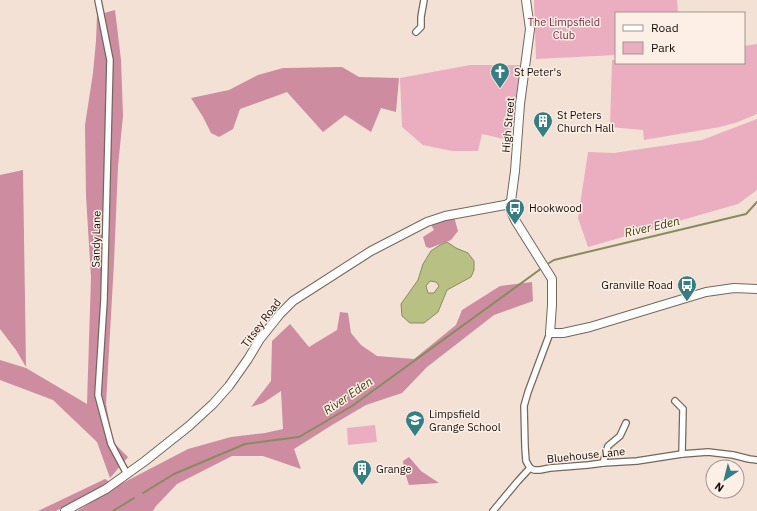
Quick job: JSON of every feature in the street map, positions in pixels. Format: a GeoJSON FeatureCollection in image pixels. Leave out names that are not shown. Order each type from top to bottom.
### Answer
{"type":"FeatureCollection","features":[{"type":"Feature","properties":{"kind":"main road","name":"High Street"},"geometry":{"type":"LineString","coordinates":[[508,204],[511,201],[515,170],[520,104],[530,29],[526,0]]}},
{"type":"Feature","properties":{"kind":"main road","name":"Titsey Road"},"geometry":{"type":"LineString","coordinates":[[65,511],[106,489],[145,461],[189,426],[213,404],[229,386],[260,339],[280,314],[293,301],[371,251],[427,222],[445,216],[508,204]]}},
{"type":"Feature","properties":{"kind":"main road"},"geometry":{"type":"LineString","coordinates":[[508,204],[515,220],[552,278],[550,333],[563,333],[590,327],[706,292],[734,288],[757,289]]}},
{"type":"Feature","properties":{"kind":"street","name":"Sandy Lane"},"geometry":{"type":"LineString","coordinates":[[98,0],[110,60],[104,300],[98,395],[111,444],[127,474]]}},
{"type":"Feature","properties":{"kind":"street"},"geometry":{"type":"LineString","coordinates":[[416,32],[421,27],[424,0]]}},
{"type":"Feature","properties":{"kind":"street"},"geometry":{"type":"LineString","coordinates":[[493,511],[530,468],[526,461],[524,406],[550,333]]}},
{"type":"Feature","properties":{"kind":"street"},"geometry":{"type":"LineString","coordinates":[[675,401],[683,409],[682,454]]}},
{"type":"Feature","properties":{"kind":"street"},"geometry":{"type":"LineString","coordinates":[[603,463],[608,446],[620,436],[626,423]]}},
{"type":"Feature","properties":{"kind":"street","name":"Bluehouse Lane"},"geometry":{"type":"LineString","coordinates":[[530,468],[540,470],[637,461],[682,454],[708,452],[733,455],[749,460],[757,460]]}},
{"type":"Feature","properties":{"kind":"green space","name":"The Limpsfield Club"},"geometry":{"type":"Polygon","coordinates":[[[534,0],[677,0],[678,12],[615,12],[615,55],[536,59],[534,0]]]}},
{"type":"Feature","properties":{"kind":"green space"},"geometry":{"type":"Polygon","coordinates":[[[757,44],[757,114],[738,122],[720,127],[644,140],[643,130],[610,127],[612,60],[615,60],[615,64],[745,64],[745,46],[757,44]]]}},
{"type":"Feature","properties":{"kind":"green space"},"geometry":{"type":"Polygon","coordinates":[[[470,65],[520,65],[513,124],[508,140],[482,134],[478,151],[452,151],[423,145],[402,127],[400,78],[470,65]]]}},
{"type":"Feature","properties":{"kind":"green space"},"geometry":{"type":"Polygon","coordinates":[[[757,119],[757,190],[738,204],[588,247],[578,218],[588,152],[614,153],[702,140],[757,119]]]}},
{"type":"Feature","properties":{"kind":"green space"},"geometry":{"type":"Polygon","coordinates":[[[375,425],[377,442],[348,445],[347,428],[375,425]]]}},
{"type":"Feature","properties":{"kind":"shaded area"},"geometry":{"type":"Polygon","coordinates":[[[115,10],[121,60],[123,116],[118,166],[106,404],[113,442],[128,457],[110,478],[97,442],[53,400],[0,380],[0,360],[26,368],[87,404],[91,277],[86,196],[85,125],[93,73],[97,15],[115,10]]]}},
{"type":"Feature","properties":{"kind":"shaded area"},"geometry":{"type":"Polygon","coordinates":[[[342,67],[359,77],[399,78],[396,112],[381,108],[371,132],[345,115],[323,132],[287,92],[240,109],[233,129],[219,137],[211,133],[191,98],[229,90],[258,75],[283,68],[342,67]]]}},
{"type":"Feature","properties":{"kind":"shaded area"},"geometry":{"type":"Polygon","coordinates":[[[23,170],[26,367],[16,350],[0,329],[0,175],[23,170]]]}},
{"type":"Feature","properties":{"kind":"shaded area"},"geometry":{"type":"Polygon","coordinates":[[[454,217],[458,231],[451,240],[430,248],[426,247],[423,237],[434,230],[430,223],[454,217]]]}},
{"type":"Feature","properties":{"kind":"shaded area"},"geometry":{"type":"Polygon","coordinates":[[[447,242],[468,253],[474,261],[474,270],[471,277],[447,290],[438,312],[424,323],[410,323],[402,316],[401,304],[418,280],[423,264],[431,251],[447,242]],[[430,281],[426,286],[428,293],[434,293],[439,286],[436,282],[430,281]]]}},
{"type":"Feature","properties":{"kind":"shaded area"},"geometry":{"type":"Polygon","coordinates":[[[532,282],[533,301],[494,315],[427,367],[402,393],[366,405],[294,449],[301,469],[263,456],[232,456],[177,484],[153,511],[77,511],[117,486],[188,449],[231,437],[265,433],[283,429],[281,391],[263,403],[251,407],[271,381],[272,341],[290,324],[309,347],[337,330],[340,312],[348,313],[351,333],[361,345],[377,356],[414,359],[456,325],[462,310],[500,286],[532,282]]]}},
{"type":"Feature","properties":{"kind":"shaded area"},"geometry":{"type":"Polygon","coordinates":[[[409,457],[421,471],[439,483],[409,485],[404,470],[403,461],[409,457]]]}},
{"type":"Feature","properties":{"kind":"shaded area"},"geometry":{"type":"Polygon","coordinates":[[[105,479],[110,482],[56,511],[38,511],[105,479]]]}},
{"type":"Feature","properties":{"kind":"waterway","name":"River Eden"},"geometry":{"type":"LineString","coordinates":[[549,263],[554,260],[746,214],[757,202]]}},
{"type":"Feature","properties":{"kind":"waterway","name":"River Eden"},"geometry":{"type":"LineString","coordinates":[[143,493],[174,474],[245,444],[299,437],[352,406],[542,268]]}},
{"type":"Feature","properties":{"kind":"waterway","name":"River Eden"},"geometry":{"type":"LineString","coordinates":[[113,511],[134,498]]}},
{"type":"Feature","properties":{"kind":"place","name":"St Peter's"},"geometry":{"type":"Point","coordinates":[500,89]}},
{"type":"Feature","properties":{"kind":"place","name":"St Peters Church Hall"},"geometry":{"type":"Point","coordinates":[543,138]}},
{"type":"Feature","properties":{"kind":"place","name":"Hookwood"},"geometry":{"type":"Point","coordinates":[515,225]}},
{"type":"Feature","properties":{"kind":"place","name":"Granville Road"},"geometry":{"type":"Point","coordinates":[687,302]}},
{"type":"Feature","properties":{"kind":"place","name":"Limpsfield Grange School"},"geometry":{"type":"Point","coordinates":[415,437]}},
{"type":"Feature","properties":{"kind":"place","name":"Grange"},"geometry":{"type":"Point","coordinates":[362,486]}}]}
